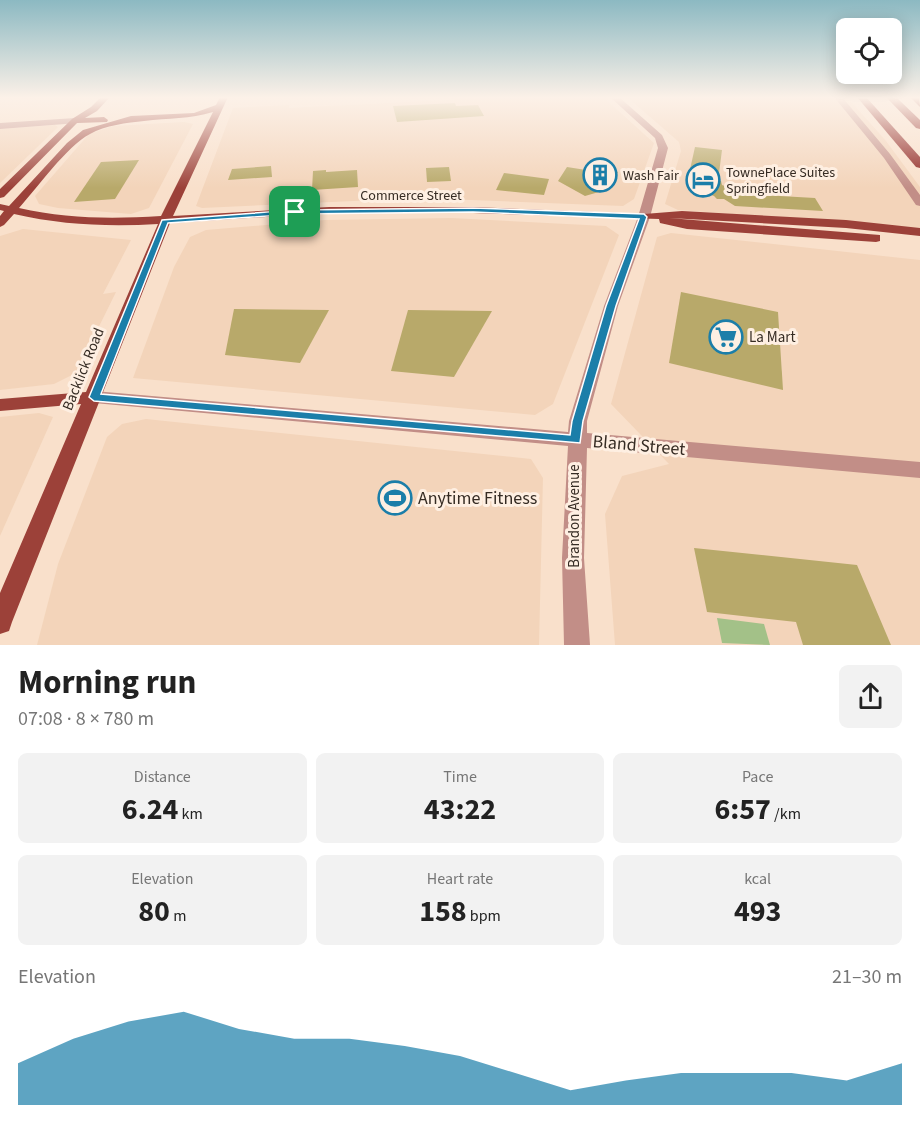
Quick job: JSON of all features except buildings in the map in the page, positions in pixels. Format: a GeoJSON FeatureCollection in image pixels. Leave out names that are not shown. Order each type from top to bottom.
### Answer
{"type":"FeatureCollection","features":[{"type":"Feature","properties":{"kind":"highway"},"geometry":{"type":"LineString","coordinates":[[888,127],[920,164]]}},
{"type":"Feature","properties":{"kind":"main road"},"geometry":{"type":"LineString","coordinates":[[0,195],[69,127]]}},
{"type":"Feature","properties":{"kind":"main road"},"geometry":{"type":"LineString","coordinates":[[70,145],[83,127]]}},
{"type":"Feature","properties":{"kind":"main road"},"geometry":{"type":"LineString","coordinates":[[0,223],[6,208],[70,145],[97,127]]}},
{"type":"Feature","properties":{"kind":"main road"},"geometry":{"type":"LineString","coordinates":[[205,127],[206,132]]}},
{"type":"Feature","properties":{"kind":"main road","name":"Backlick Road"},"geometry":{"type":"LineString","coordinates":[[0,622],[165,221],[209,127]]}},
{"type":"Feature","properties":{"kind":"main road","name":"Commerce Street"},"geometry":{"type":"LineString","coordinates":[[6,208],[28,215],[83,222],[165,221],[365,210],[526,211],[644,217],[682,214],[816,222],[915,237]]}},
{"type":"Feature","properties":{"kind":"main road","name":"Bland Street"},"geometry":{"type":"LineString","coordinates":[[0,405],[94,397]]}},
{"type":"Feature","properties":{"kind":"street","name":"Brandon Avenue"},"geometry":{"type":"LineString","coordinates":[[577,645],[573,558],[575,440],[578,421],[611,306],[644,217],[662,156],[663,144],[648,127]]}},
{"type":"Feature","properties":{"kind":"street"},"geometry":{"type":"LineString","coordinates":[[863,127],[920,202]]}},
{"type":"Feature","properties":{"kind":"street","name":"Bland Street"},"geometry":{"type":"LineString","coordinates":[[94,397],[920,470]]}},
{"type":"Feature","properties":{"kind":"shaded area"},"geometry":{"type":"Polygon","coordinates":[[[26,127],[58,127],[0,183],[0,129],[26,127]]]}},
{"type":"Feature","properties":{"kind":"shaded area"},"geometry":{"type":"Polygon","coordinates":[[[110,127],[191,127],[149,208],[131,214],[58,208],[39,204],[35,196],[89,134],[110,127]]]}},
{"type":"Feature","properties":{"kind":"shaded area"},"geometry":{"type":"Polygon","coordinates":[[[226,127],[636,127],[654,143],[634,199],[623,206],[420,198],[202,208],[196,206],[226,127]]]}},
{"type":"Feature","properties":{"kind":"shaded area"},"geometry":{"type":"Polygon","coordinates":[[[662,127],[874,127],[920,187],[920,231],[844,222],[678,210],[665,204],[681,151],[679,142],[662,127]]]}},
{"type":"Feature","properties":{"kind":"shaded area"},"geometry":{"type":"Polygon","coordinates":[[[451,218],[606,226],[619,235],[553,404],[535,415],[133,378],[174,267],[190,237],[206,230],[325,220],[451,218]]]}},
{"type":"Feature","properties":{"kind":"shaded area"},"geometry":{"type":"Polygon","coordinates":[[[23,229],[131,240],[103,294],[116,292],[76,373],[54,384],[0,390],[0,236],[23,229]]]}},
{"type":"Feature","properties":{"kind":"shaded area"},"geometry":{"type":"Polygon","coordinates":[[[671,233],[920,260],[920,645],[615,645],[605,514],[622,476],[669,464],[611,404],[657,237],[671,233]]]}},
{"type":"Feature","properties":{"kind":"shaded area"},"geometry":{"type":"Polygon","coordinates":[[[39,413],[53,417],[0,536],[0,417],[39,413]]]}},
{"type":"Feature","properties":{"kind":"shaded area"},"geometry":{"type":"Polygon","coordinates":[[[146,419],[531,459],[543,478],[539,645],[37,645],[58,564],[107,437],[122,424],[146,419]]]}},
{"type":"Feature","properties":{"kind":"shaded area"},"geometry":{"type":"Polygon","coordinates":[[[717,618],[764,624],[770,645],[722,643],[717,618]]]}},
{"type":"Feature","properties":{"kind":"place","name":"Wash Fair"},"geometry":{"type":"Point","coordinates":[600,175]}},
{"type":"Feature","properties":{"kind":"place","name":"TownePlace Suites Springfield"},"geometry":{"type":"Point","coordinates":[703,180]}},
{"type":"Feature","properties":{"kind":"place","name":"La Mart"},"geometry":{"type":"Point","coordinates":[726,337]}},
{"type":"Feature","properties":{"kind":"place","name":"Anytime Fitness"},"geometry":{"type":"Point","coordinates":[395,498]}},
{"type":"Feature","properties":{"kind":"route"},"geometry":{"type":"LineString","coordinates":[[473,210],[644,217],[611,306],[591,372],[575,440],[94,397],[165,221],[295,212],[473,210]]}}]}
